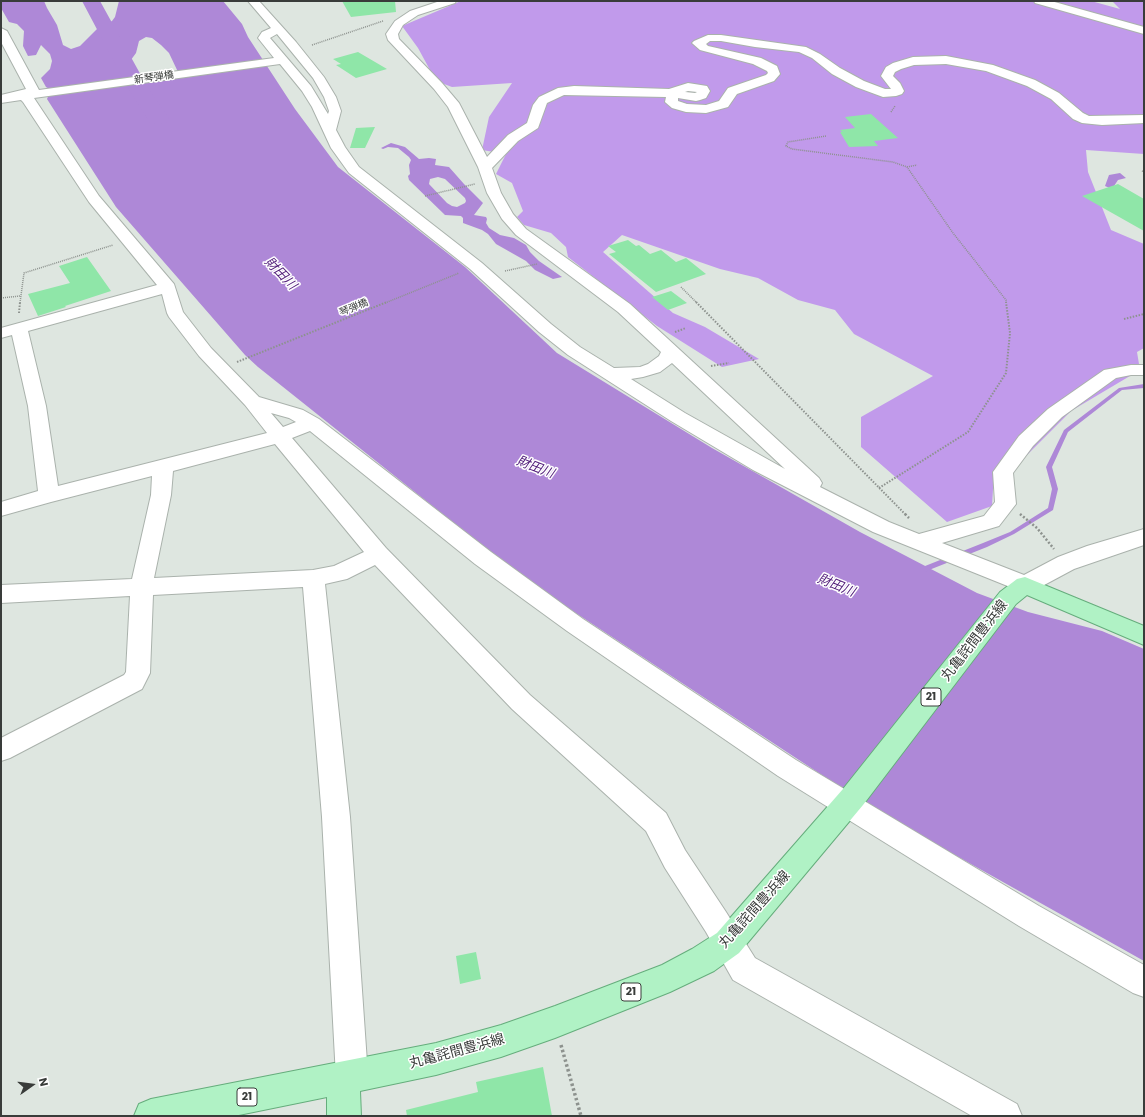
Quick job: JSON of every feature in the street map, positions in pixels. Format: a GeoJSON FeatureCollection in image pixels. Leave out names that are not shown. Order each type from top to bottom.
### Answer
{"type":"FeatureCollection","features":[{"type":"Feature","properties":{"kind":"main road","name":"丸亀詫間豊浜線"},"geometry":{"type":"LineString","coordinates":[[151,1116],[436,1059],[501,1041],[555,1022],[670,977],[703,960],[728,943],[850,801],[1016,591]]}},
{"type":"Feature","properties":{"kind":"main road"},"geometry":{"type":"LineString","coordinates":[[1016,591],[1144,636]]}},
{"type":"Feature","properties":{"kind":"main road"},"geometry":{"type":"LineString","coordinates":[[344,1116],[347,1078]]}},
{"type":"Feature","properties":{"kind":"street"},"geometry":{"type":"LineString","coordinates":[[253,1],[279,29],[318,77],[330,97],[335,111],[329,132]]}},
{"type":"Feature","properties":{"kind":"street"},"geometry":{"type":"LineString","coordinates":[[451,1],[414,13],[399,23],[392,34],[394,40],[438,86],[454,106],[485,167],[494,193],[507,216],[521,232],[624,308],[833,503]]}},
{"type":"Feature","properties":{"kind":"street"},"geometry":{"type":"LineString","coordinates":[[1039,1],[1144,31]]}},
{"type":"Feature","properties":{"kind":"street"},"geometry":{"type":"LineString","coordinates":[[279,29],[266,34],[264,38],[276,61],[291,68],[307,89],[318,107],[338,148],[354,170],[476,266],[556,337],[574,351],[678,417],[760,465],[833,503],[881,526],[930,543],[978,566],[1016,591],[1066,563],[1095,552],[1144,537]]}},
{"type":"Feature","properties":{"kind":"street"},"geometry":{"type":"LineString","coordinates":[[1,31],[34,92],[1,97]]}},
{"type":"Feature","properties":{"kind":"street"},"geometry":{"type":"LineString","coordinates":[[681,95],[702,95],[704,92],[703,89],[688,87],[674,91],[671,102],[686,108],[706,109],[717,107],[724,104],[732,92],[750,84],[770,78],[774,74],[773,69],[757,61],[704,48],[698,44],[708,38],[721,38],[754,44],[802,49],[816,56],[836,71],[860,84],[883,93],[892,93],[898,90],[887,76],[890,70],[897,66],[913,61],[946,60],[989,68],[1031,83],[1055,96],[1078,116],[1087,120],[1102,121],[1144,119]]}},
{"type":"Feature","properties":{"kind":"street","name":"新琴弾橋"},"geometry":{"type":"LineString","coordinates":[[1,97],[31,95],[276,61]]}},
{"type":"Feature","properties":{"kind":"street"},"geometry":{"type":"LineString","coordinates":[[485,167],[513,138],[533,124],[539,106],[543,100],[552,95],[562,91],[574,90],[668,93]]}},
{"type":"Feature","properties":{"kind":"street"},"geometry":{"type":"LineString","coordinates":[[31,95],[28,99],[94,199],[168,287],[175,313],[205,352],[252,401],[279,436],[378,554],[521,702],[656,822],[675,859],[744,969],[1004,1116]]}},
{"type":"Feature","properties":{"kind":"street"},"geometry":{"type":"LineString","coordinates":[[49,495],[37,406],[10,331],[168,287]]}},
{"type":"Feature","properties":{"kind":"street"},"geometry":{"type":"LineString","coordinates":[[609,374],[643,372],[654,368],[665,360],[677,357]]}},
{"type":"Feature","properties":{"kind":"street"},"geometry":{"type":"LineString","coordinates":[[632,388],[660,379],[673,371],[677,357]]}},
{"type":"Feature","properties":{"kind":"street"},"geometry":{"type":"LineString","coordinates":[[930,543],[990,521],[1006,504],[1003,472],[1026,441],[1055,413],[1110,374],[1131,370],[1144,370]]}},
{"type":"Feature","properties":{"kind":"street"},"geometry":{"type":"LineString","coordinates":[[252,401],[296,414],[312,424],[483,558],[569,620],[787,768],[850,801],[1029,916],[1144,982]]}},
{"type":"Feature","properties":{"kind":"street"},"geometry":{"type":"LineString","coordinates":[[1,509],[49,495],[279,436],[312,424]]}},
{"type":"Feature","properties":{"kind":"street"},"geometry":{"type":"LineString","coordinates":[[1,750],[133,682],[138,673],[143,573],[161,495],[163,466]]}},
{"type":"Feature","properties":{"kind":"street"},"geometry":{"type":"LineString","coordinates":[[1,594],[313,578],[339,574],[378,554]]}},
{"type":"Feature","properties":{"kind":"street"},"geometry":{"type":"LineString","coordinates":[[313,578],[336,816],[347,1078]]}},
{"type":"Feature","properties":{"kind":"path"},"geometry":{"type":"LineString","coordinates":[[296,50],[391,18],[414,13]]}},
{"type":"Feature","properties":{"kind":"path"},"geometry":{"type":"LineString","coordinates":[[826,136],[788,142],[786,146],[792,149],[894,162],[907,167],[917,165]]}},
{"type":"Feature","properties":{"kind":"path"},"geometry":{"type":"LineString","coordinates":[[879,488],[968,432],[1006,373],[1010,333],[1006,300],[954,233],[907,167]]}},
{"type":"Feature","properties":{"kind":"path"},"geometry":{"type":"LineString","coordinates":[[425,196],[468,186]]}},
{"type":"Feature","properties":{"kind":"path"},"geometry":{"type":"LineString","coordinates":[[10,331],[20,296],[24,274],[128,240]]}},
{"type":"Feature","properties":{"kind":"path","name":"琴弾橋"},"geometry":{"type":"LineString","coordinates":[[243,360],[463,272]]}},
{"type":"Feature","properties":{"kind":"path"},"geometry":{"type":"LineString","coordinates":[[681,287],[879,488],[930,543]]}},
{"type":"Feature","properties":{"kind":"path"},"geometry":{"type":"LineString","coordinates":[[1,298],[20,296]]}},
{"type":"Feature","properties":{"kind":"path"},"geometry":{"type":"LineString","coordinates":[[1124,319],[1144,314]]}},
{"type":"Feature","properties":{"kind":"path"},"geometry":{"type":"LineString","coordinates":[[671,333],[686,328]]}},
{"type":"Feature","properties":{"kind":"path"},"geometry":{"type":"LineString","coordinates":[[705,367],[729,363]]}},
{"type":"Feature","properties":{"kind":"path"},"geometry":{"type":"LineString","coordinates":[[1016,511],[1037,528],[1066,563]]}},
{"type":"Feature","properties":{"kind":"path"},"geometry":{"type":"LineString","coordinates":[[555,1022],[581,1116]]}},
{"type":"Feature","properties":{"kind":"shaded area"},"geometry":{"type":"Polygon","coordinates":[[[461,1],[1091,1],[1120,9],[1112,1],[1144,1],[1144,154],[1086,150],[1088,172],[1111,230],[1144,244],[1144,348],[1137,352],[1140,370],[1071,411],[993,489],[992,506],[947,522],[861,447],[861,417],[933,376],[854,334],[835,310],[798,300],[758,278],[720,269],[622,235],[603,252],[673,313],[705,327],[759,359],[722,367],[657,326],[568,257],[566,247],[551,233],[524,225],[517,217],[523,211],[512,183],[496,174],[506,154],[482,150],[489,117],[512,83],[452,87],[436,81],[418,48],[402,26],[461,1]]]}},
{"type":"Feature","properties":{"kind":"water"},"geometry":{"type":"Polygon","coordinates":[[[1,1],[44,1],[57,25],[63,45],[71,49],[80,46],[97,29],[112,21],[115,17],[119,1],[223,1],[242,24],[248,37],[295,109],[338,167],[465,267],[557,353],[712,448],[860,532],[977,593],[1028,612],[1102,631],[1144,649],[1144,961],[878,812],[524,579],[258,367],[245,355],[116,207],[47,99],[51,90],[46,87],[41,78],[50,69],[52,61],[50,54],[41,45],[36,55],[28,56],[23,46],[24,31],[17,24],[9,22],[1,8],[1,1]],[[146,37],[139,41],[136,53],[125,68],[126,80],[178,72],[169,53],[152,38],[146,37]]]}},
{"type":"Feature","properties":{"kind":"water"},"geometry":{"type":"Polygon","coordinates":[[[391,143],[405,147],[419,159],[436,159],[435,165],[449,167],[483,203],[474,215],[486,217],[486,223],[489,228],[500,235],[514,238],[526,245],[530,252],[539,261],[562,277],[553,279],[535,270],[526,261],[496,244],[488,234],[482,230],[463,223],[463,218],[461,216],[445,215],[409,180],[409,165],[411,160],[409,157],[398,148],[381,148],[391,143]],[[438,177],[430,179],[429,184],[447,203],[452,206],[457,207],[465,203],[465,198],[445,179],[438,177]]]}},
{"type":"Feature","properties":{"kind":"water"},"geometry":{"type":"Polygon","coordinates":[[[1120,173],[1126,178],[1118,180],[1112,189],[1105,186],[1109,175],[1120,173]]]}},
{"type":"Feature","properties":{"kind":"building"},"geometry":{"type":"Polygon","coordinates":[[[342,1],[395,1],[396,12],[351,17],[342,1]]]}},
{"type":"Feature","properties":{"kind":"building"},"geometry":{"type":"Polygon","coordinates":[[[358,52],[387,69],[356,78],[336,65],[341,64],[333,59],[358,52]]]}},
{"type":"Feature","properties":{"kind":"building"},"geometry":{"type":"Polygon","coordinates":[[[871,114],[898,138],[874,141],[878,146],[849,147],[840,130],[855,128],[845,117],[871,114]]]}},
{"type":"Feature","properties":{"kind":"building"},"geometry":{"type":"Polygon","coordinates":[[[375,127],[365,148],[350,148],[356,128],[375,127]]]}},
{"type":"Feature","properties":{"kind":"building"},"geometry":{"type":"Polygon","coordinates":[[[1118,184],[1144,199],[1144,231],[1082,196],[1118,184]]]}},
{"type":"Feature","properties":{"kind":"building"},"geometry":{"type":"Polygon","coordinates":[[[628,240],[636,246],[639,245],[650,254],[661,250],[676,262],[686,258],[706,274],[656,292],[609,254],[616,252],[608,246],[628,240]]]}},
{"type":"Feature","properties":{"kind":"building"},"geometry":{"type":"Polygon","coordinates":[[[87,257],[111,291],[38,316],[28,294],[70,283],[59,266],[87,257]]]}},
{"type":"Feature","properties":{"kind":"building"},"geometry":{"type":"Polygon","coordinates":[[[671,291],[687,303],[668,310],[652,297],[671,291]]]}},
{"type":"Feature","properties":{"kind":"building"},"geometry":{"type":"Polygon","coordinates":[[[476,952],[481,979],[460,984],[456,956],[476,952]]]}},
{"type":"Feature","properties":{"kind":"building"},"geometry":{"type":"Polygon","coordinates":[[[543,1067],[552,1116],[407,1116],[406,1110],[478,1092],[476,1082],[543,1067]]]}},
{"type":"Feature","properties":{"kind":"waterway","name":"財田川"},"geometry":{"type":"LineString","coordinates":[[91,1],[138,88],[158,118]]}},
{"type":"Feature","properties":{"kind":"waterway"},"geometry":{"type":"LineString","coordinates":[[922,570],[1012,533],[1051,509],[1055,489],[1049,467],[1066,431],[1121,389],[1144,386]]}}]}
